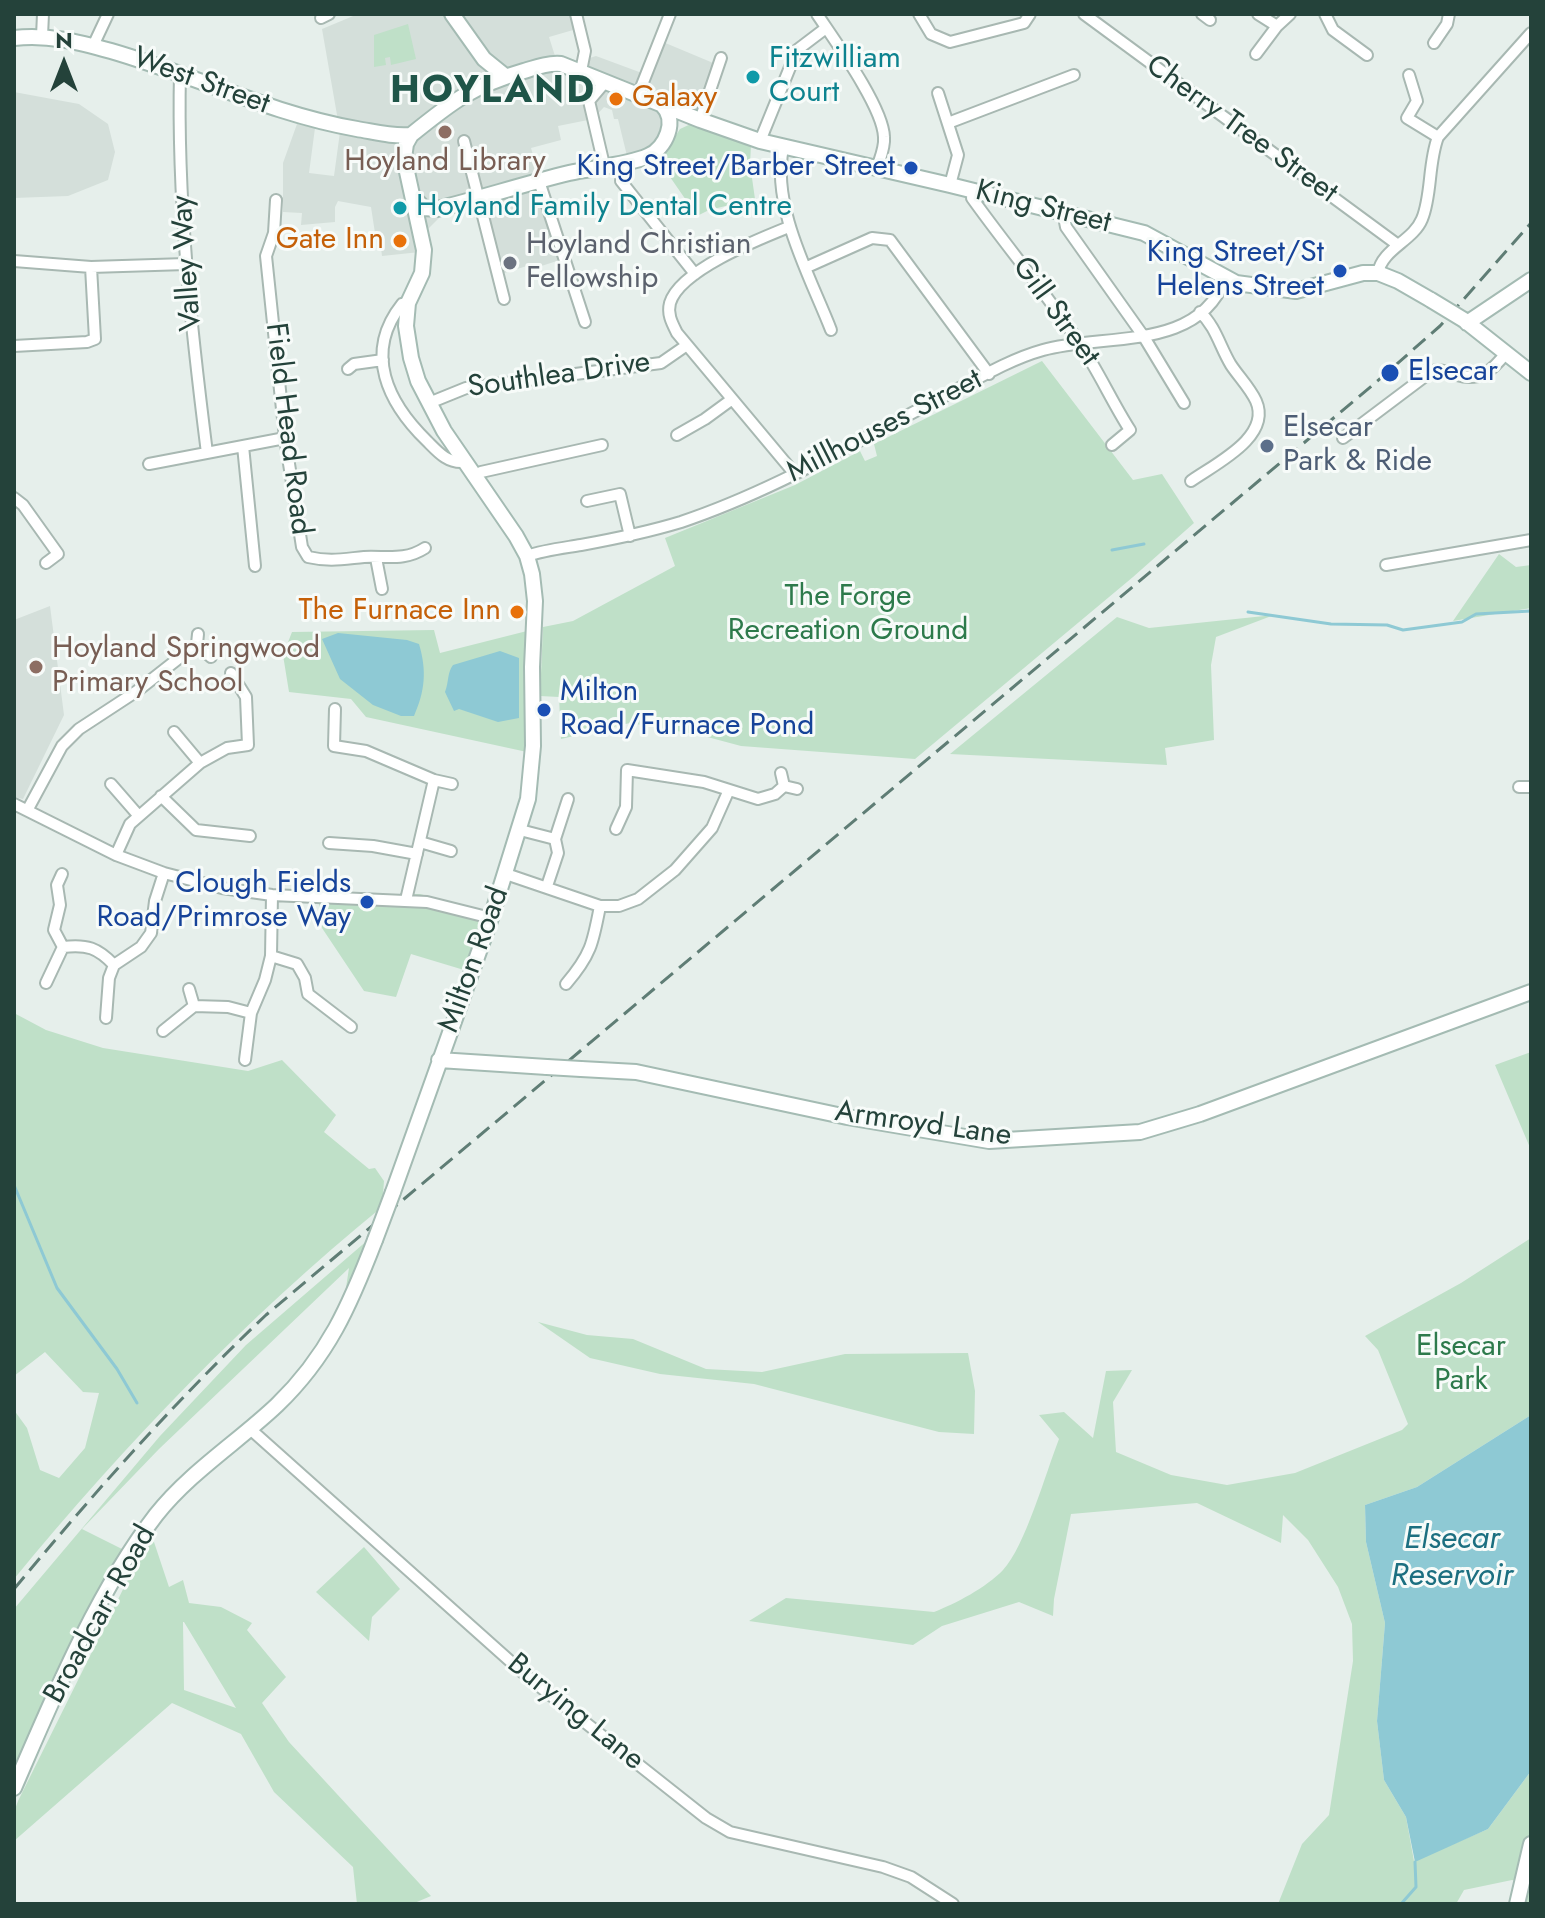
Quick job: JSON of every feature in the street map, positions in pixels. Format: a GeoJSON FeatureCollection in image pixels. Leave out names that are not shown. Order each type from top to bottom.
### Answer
{"type":"FeatureCollection","features":[{"type":"Feature","properties":{"kind":"street"},"geometry":{"type":"LineString","coordinates":[[42,36],[43,14]]}},
{"type":"Feature","properties":{"kind":"street"},"geometry":{"type":"LineString","coordinates":[[93,46],[108,14]]}},
{"type":"Feature","properties":{"kind":"street"},"geometry":{"type":"LineString","coordinates":[[452,14],[484,59],[505,76]]}},
{"type":"Feature","properties":{"kind":"street"},"geometry":{"type":"LineString","coordinates":[[638,95],[670,14]]}},
{"type":"Feature","properties":{"kind":"street"},"geometry":{"type":"LineString","coordinates":[[817,14],[860,79],[881,124],[884,145],[877,168]]}},
{"type":"Feature","properties":{"kind":"street"},"geometry":{"type":"LineString","coordinates":[[919,14],[931,34],[950,42],[1024,23],[1030,14]]}},
{"type":"Feature","properties":{"kind":"street","name":"Cherry Tree Street"},"geometry":{"type":"LineString","coordinates":[[1084,14],[1398,245]]}},
{"type":"Feature","properties":{"kind":"street"},"geometry":{"type":"LineString","coordinates":[[1258,14],[1277,26]]}},
{"type":"Feature","properties":{"kind":"street"},"geometry":{"type":"LineString","coordinates":[[1256,54],[1290,14]]}},
{"type":"Feature","properties":{"kind":"street"},"geometry":{"type":"LineString","coordinates":[[1325,14],[1333,30],[1367,55]]}},
{"type":"Feature","properties":{"kind":"street"},"geometry":{"type":"LineString","coordinates":[[1434,43],[1447,24],[1449,14]]}},
{"type":"Feature","properties":{"kind":"street"},"geometry":{"type":"LineString","coordinates":[[578,15],[585,51],[581,71]]}},
{"type":"Feature","properties":{"kind":"street"},"geometry":{"type":"LineString","coordinates":[[760,141],[797,50],[826,28]]}},
{"type":"Feature","properties":{"kind":"street"},"geometry":{"type":"LineString","coordinates":[[1531,33],[1438,137],[1422,218],[1412,234],[1381,262],[1378,273],[1392,277],[1466,321],[1531,373]]}},
{"type":"Feature","properties":{"kind":"street","name":"West Street"},"geometry":{"type":"LineString","coordinates":[[14,38],[42,36],[93,46],[180,73],[300,118],[387,135],[411,135]]}},
{"type":"Feature","properties":{"kind":"street"},"geometry":{"type":"LineString","coordinates":[[669,129],[682,120],[700,120],[721,58]]}},
{"type":"Feature","properties":{"kind":"street"},"geometry":{"type":"LineString","coordinates":[[404,158],[411,135],[480,79],[484,59]]}},
{"type":"Feature","properties":{"kind":"street","name":"King Street"},"geometry":{"type":"LineString","coordinates":[[469,91],[505,76],[561,64],[700,120],[783,148],[973,190],[1144,233],[1225,279],[1247,286],[1296,291],[1363,273],[1378,273]]}},
{"type":"Feature","properties":{"kind":"street","name":"Valley Way"},"geometry":{"type":"LineString","coordinates":[[180,73],[189,313],[207,453]]}},
{"type":"Feature","properties":{"kind":"street"},"geometry":{"type":"LineString","coordinates":[[948,123],[1074,75]]}},
{"type":"Feature","properties":{"kind":"street"},"geometry":{"type":"LineString","coordinates":[[1409,75],[1417,101],[1407,118],[1438,137]]}},
{"type":"Feature","properties":{"kind":"street"},"geometry":{"type":"LineString","coordinates":[[604,165],[589,101],[606,81]]}},
{"type":"Feature","properties":{"kind":"street"},"geometry":{"type":"LineString","coordinates":[[938,93],[958,155],[950,185]]}},
{"type":"Feature","properties":{"kind":"street"},"geometry":{"type":"LineString","coordinates":[[412,195],[424,208],[443,207],[651,155],[665,139],[669,129],[669,114],[662,105]]}},
{"type":"Feature","properties":{"kind":"street"},"geometry":{"type":"LineString","coordinates":[[387,135],[399,147],[404,158]]}},
{"type":"Feature","properties":{"kind":"street"},"geometry":{"type":"LineString","coordinates":[[464,141],[504,299]]}},
{"type":"Feature","properties":{"kind":"street"},"geometry":{"type":"LineString","coordinates":[[783,148],[780,178],[789,227],[831,330]]}},
{"type":"Feature","properties":{"kind":"street","name":"Milton Road"},"geometry":{"type":"LineString","coordinates":[[249,1428],[276,1405],[317,1361],[346,1314],[491,918],[530,789],[535,592],[527,556],[463,462],[429,403],[418,381],[408,348],[408,303],[422,273],[424,250],[404,158]]}},
{"type":"Feature","properties":{"kind":"street"},"geometry":{"type":"LineString","coordinates":[[539,181],[585,322]]}},
{"type":"Feature","properties":{"kind":"street"},"geometry":{"type":"LineString","coordinates":[[621,181],[695,274]]}},
{"type":"Feature","properties":{"kind":"street","name":"Gill Street"},"geometry":{"type":"LineString","coordinates":[[973,190],[974,201],[1080,343],[1113,395],[1115,406],[1130,430],[1112,445]]}},
{"type":"Feature","properties":{"kind":"street","name":"Field Head Road"},"geometry":{"type":"LineString","coordinates":[[276,200],[278,231],[266,256],[285,438],[302,547],[308,557],[341,562],[414,556],[425,548]]}},
{"type":"Feature","properties":{"kind":"street"},"geometry":{"type":"LineString","coordinates":[[422,233],[427,221],[443,207]]}},
{"type":"Feature","properties":{"kind":"street"},"geometry":{"type":"LineString","coordinates":[[1063,212],[1066,227],[1144,337],[1184,403]]}},
{"type":"Feature","properties":{"kind":"street"},"geometry":{"type":"LineString","coordinates":[[789,227],[752,241],[695,274],[675,292],[669,310],[677,333],[794,473]]}},
{"type":"Feature","properties":{"kind":"street"},"geometry":{"type":"LineString","coordinates":[[807,267],[872,238],[890,240],[989,374]]}},
{"type":"Feature","properties":{"kind":"street"},"geometry":{"type":"LineString","coordinates":[[14,261],[91,267],[186,264]]}},
{"type":"Feature","properties":{"kind":"street"},"geometry":{"type":"LineString","coordinates":[[14,346],[95,339],[91,267]]}},
{"type":"Feature","properties":{"kind":"street","name":"Millhouses Street"},"geometry":{"type":"LineString","coordinates":[[527,556],[630,536],[734,503],[1041,350],[1144,337],[1171,330],[1200,312],[1218,293],[1225,279]]}},
{"type":"Feature","properties":{"kind":"street"},"geometry":{"type":"LineString","coordinates":[[1466,321],[1531,280]]}},
{"type":"Feature","properties":{"kind":"street","name":"Milton Road"},"geometry":{"type":"LineString","coordinates":[[408,303],[402,304],[390,325],[383,360],[386,383],[395,404],[410,425],[446,458],[463,462]]}},
{"type":"Feature","properties":{"kind":"street"},"geometry":{"type":"LineString","coordinates":[[1191,481],[1246,439],[1258,421],[1256,401],[1200,312]]}},
{"type":"Feature","properties":{"kind":"street","name":"Southlea Drive"},"geometry":{"type":"LineString","coordinates":[[429,403],[466,388],[661,363],[687,345]]}},
{"type":"Feature","properties":{"kind":"street"},"geometry":{"type":"LineString","coordinates":[[1343,438],[1432,371],[1477,377],[1493,369],[1506,353]]}},
{"type":"Feature","properties":{"kind":"street"},"geometry":{"type":"LineString","coordinates":[[348,369],[354,364],[383,360]]}},
{"type":"Feature","properties":{"kind":"street"},"geometry":{"type":"LineString","coordinates":[[677,435],[731,400]]}},
{"type":"Feature","properties":{"kind":"street"},"geometry":{"type":"LineString","coordinates":[[149,464],[285,438]]}},
{"type":"Feature","properties":{"kind":"street"},"geometry":{"type":"LineString","coordinates":[[473,476],[602,445]]}},
{"type":"Feature","properties":{"kind":"street"},"geometry":{"type":"LineString","coordinates":[[243,446],[255,566]]}},
{"type":"Feature","properties":{"kind":"street"},"geometry":{"type":"LineString","coordinates":[[587,501],[620,494],[630,536]]}},
{"type":"Feature","properties":{"kind":"street"},"geometry":{"type":"LineString","coordinates":[[14,498],[23,505],[58,554],[46,563]]}},
{"type":"Feature","properties":{"kind":"street"},"geometry":{"type":"LineString","coordinates":[[1386,565],[1531,540]]}},
{"type":"Feature","properties":{"kind":"street"},"geometry":{"type":"LineString","coordinates":[[376,558],[382,589]]}},
{"type":"Feature","properties":{"kind":"street"},"geometry":{"type":"LineString","coordinates":[[28,809],[62,746],[79,729],[137,691],[198,639],[211,657]]}},
{"type":"Feature","properties":{"kind":"street"},"geometry":{"type":"LineString","coordinates":[[116,855],[130,824],[138,815],[200,763],[227,748],[248,745],[246,697],[231,673]]}},
{"type":"Feature","properties":{"kind":"street"},"geometry":{"type":"LineString","coordinates":[[335,709],[334,746],[366,751],[434,780],[452,784]]}},
{"type":"Feature","properties":{"kind":"street"},"geometry":{"type":"LineString","coordinates":[[174,732],[200,763]]}},
{"type":"Feature","properties":{"kind":"street"},"geometry":{"type":"LineString","coordinates":[[616,829],[626,807],[627,770],[704,782],[758,799],[775,794],[784,786]]}},
{"type":"Feature","properties":{"kind":"street"},"geometry":{"type":"LineString","coordinates":[[781,773],[784,786]]}},
{"type":"Feature","properties":{"kind":"street"},"geometry":{"type":"LineString","coordinates":[[406,900],[434,780]]}},
{"type":"Feature","properties":{"kind":"street"},"geometry":{"type":"LineString","coordinates":[[111,784],[138,815]]}},
{"type":"Feature","properties":{"kind":"street"},"geometry":{"type":"LineString","coordinates":[[784,786],[797,789]]}},
{"type":"Feature","properties":{"kind":"street"},"geometry":{"type":"LineString","coordinates":[[506,874],[600,906],[619,906],[638,899],[675,870],[712,828],[728,792]]}},
{"type":"Feature","properties":{"kind":"street"},"geometry":{"type":"LineString","coordinates":[[161,796],[196,830],[250,836]]}},
{"type":"Feature","properties":{"kind":"street"},"geometry":{"type":"LineString","coordinates":[[547,886],[558,853],[555,839],[568,799]]}},
{"type":"Feature","properties":{"kind":"street"},"geometry":{"type":"LineString","coordinates":[[14,804],[116,855],[164,873],[222,888],[272,895],[427,902],[491,918]]}},
{"type":"Feature","properties":{"kind":"street"},"geometry":{"type":"LineString","coordinates":[[520,830],[555,839]]}},
{"type":"Feature","properties":{"kind":"street"},"geometry":{"type":"LineString","coordinates":[[420,842],[451,851]]}},
{"type":"Feature","properties":{"kind":"street"},"geometry":{"type":"LineString","coordinates":[[329,843],[373,846],[417,854]]}},
{"type":"Feature","properties":{"kind":"street"},"geometry":{"type":"LineString","coordinates":[[106,1018],[109,978],[114,965],[141,947],[151,933],[155,901],[164,873]]}},
{"type":"Feature","properties":{"kind":"street"},"geometry":{"type":"LineString","coordinates":[[62,874],[57,885],[60,905],[54,930],[63,947]]}},
{"type":"Feature","properties":{"kind":"street"},"geometry":{"type":"LineString","coordinates":[[245,1060],[251,1013],[271,956],[272,895]]}},
{"type":"Feature","properties":{"kind":"street"},"geometry":{"type":"LineString","coordinates":[[566,984],[586,961],[594,940],[600,906]]}},
{"type":"Feature","properties":{"kind":"street"},"geometry":{"type":"LineString","coordinates":[[63,947],[88,946],[105,955],[114,965]]}},
{"type":"Feature","properties":{"kind":"street"},"geometry":{"type":"LineString","coordinates":[[46,983],[63,947]]}},
{"type":"Feature","properties":{"kind":"street"},"geometry":{"type":"LineString","coordinates":[[271,956],[297,964],[305,978],[308,994],[351,1027]]}},
{"type":"Feature","properties":{"kind":"street"},"geometry":{"type":"LineString","coordinates":[[189,989],[194,1006]]}},
{"type":"Feature","properties":{"kind":"street","name":"Armroyd Lane"},"geometry":{"type":"LineString","coordinates":[[439,1060],[636,1072],[847,1117],[989,1141],[1079,1137],[1140,1132],[1200,1114],[1531,992]]}},
{"type":"Feature","properties":{"kind":"street"},"geometry":{"type":"LineString","coordinates":[[163,1031],[194,1006],[228,1007],[251,1013]]}},
{"type":"Feature","properties":{"kind":"street","name":"Broadcarr Road"},"geometry":{"type":"LineString","coordinates":[[14,1788],[87,1631],[146,1530],[172,1497],[249,1428]]}},
{"type":"Feature","properties":{"kind":"street","name":"Burying Lane"},"geometry":{"type":"LineString","coordinates":[[249,1428],[529,1678],[706,1818],[730,1832],[883,1867],[911,1877],[953,1904]]}},
{"type":"Feature","properties":{"kind":"street"},"geometry":{"type":"LineString","coordinates":[[1517,1904],[1531,1844]]}},
{"type":"Feature","properties":{"kind":"shaded area"},"geometry":{"type":"Polygon","coordinates":[[[358,14],[576,14],[580,28],[549,37],[555,56],[577,62],[596,56],[650,76],[663,42],[718,65],[698,116],[676,116],[665,139],[628,160],[618,119],[614,119],[612,110],[604,107],[593,119],[558,126],[561,140],[531,148],[540,178],[532,181],[560,260],[501,274],[485,204],[440,217],[418,239],[420,252],[382,256],[381,248],[372,250],[370,235],[375,233],[371,207],[338,201],[335,222],[301,225],[302,213],[283,212],[283,163],[297,124],[315,128],[309,173],[334,176],[340,132],[322,29],[358,14]]]}},
{"type":"Feature","properties":{"kind":"shaded area"},"geometry":{"type":"Polygon","coordinates":[[[14,92],[79,104],[108,124],[115,152],[108,180],[68,196],[14,198],[14,92]]]}},
{"type":"Feature","properties":{"kind":"shaded area","name":"Hoyland Springwood Primary School"},"geometry":{"type":"Polygon","coordinates":[[[50,606],[64,715],[23,799],[14,797],[14,620],[50,606]]]}},
{"type":"Feature","properties":{"kind":"green space"},"geometry":{"type":"Polygon","coordinates":[[[408,24],[416,59],[391,65],[390,57],[385,58],[386,65],[374,67],[374,35],[408,24]]]}},
{"type":"Feature","properties":{"kind":"green space"},"geometry":{"type":"Polygon","coordinates":[[[693,123],[751,145],[750,164],[755,199],[697,216],[659,161],[680,129],[693,123]]]}},
{"type":"Feature","properties":{"kind":"green space","name":"The Forge Recreation Ground"},"geometry":{"type":"Polygon","coordinates":[[[1042,361],[1133,480],[1162,474],[1194,523],[915,759],[741,746],[700,735],[630,723],[561,739],[559,697],[540,696],[543,627],[573,621],[675,566],[665,538],[795,485],[860,451],[865,461],[877,456],[874,444],[1042,361]]]}},
{"type":"Feature","properties":{"kind":"green space"},"geometry":{"type":"Polygon","coordinates":[[[1499,554],[1516,567],[1531,565],[1531,608],[1453,621],[1499,554]]]}},
{"type":"Feature","properties":{"kind":"green space"},"geometry":{"type":"Polygon","coordinates":[[[1274,615],[1216,637],[1211,665],[1214,740],[1165,748],[1167,765],[950,754],[1117,617],[1149,628],[1274,615]]]}},
{"type":"Feature","properties":{"kind":"green space"},"geometry":{"type":"Polygon","coordinates":[[[434,630],[440,653],[527,631],[527,752],[366,717],[351,699],[289,692],[283,655],[292,632],[434,630]]]}},
{"type":"Feature","properties":{"kind":"green space"},"geometry":{"type":"Polygon","coordinates":[[[420,894],[483,911],[464,970],[411,954],[396,997],[364,991],[322,928],[318,895],[420,894]]]}},
{"type":"Feature","properties":{"kind":"green space"},"geometry":{"type":"Polygon","coordinates":[[[14,1013],[46,1030],[103,1048],[248,1071],[282,1060],[336,1115],[324,1132],[369,1169],[375,1168],[384,1181],[382,1207],[283,1293],[189,1384],[99,1480],[14,1579],[14,1410],[27,1428],[40,1470],[59,1478],[85,1448],[99,1393],[83,1392],[45,1352],[14,1376],[14,1013]]]}},
{"type":"Feature","properties":{"kind":"green space"},"geometry":{"type":"Polygon","coordinates":[[[1531,1052],[1531,1150],[1495,1065],[1531,1052]]]}},
{"type":"Feature","properties":{"kind":"green space","name":"Elsecar Park"},"geometry":{"type":"Polygon","coordinates":[[[1531,1238],[1531,1415],[1417,1487],[1365,1505],[1366,1542],[1385,1623],[1377,1721],[1384,1780],[1406,1817],[1414,1861],[1488,1829],[1531,1771],[1531,1904],[1524,1904],[1529,1884],[1512,1880],[1464,1890],[1456,1904],[1278,1904],[1302,1844],[1329,1815],[1353,1661],[1352,1624],[1338,1587],[1308,1540],[1283,1515],[1281,1543],[1197,1503],[1071,1514],[1053,1616],[1019,1602],[942,1626],[913,1645],[749,1621],[786,1598],[934,1612],[988,1583],[1003,1570],[1019,1544],[1059,1439],[1039,1415],[1064,1412],[1093,1438],[1106,1371],[1132,1370],[1113,1402],[1116,1452],[1171,1475],[1227,1485],[1295,1473],[1402,1430],[1408,1424],[1378,1350],[1365,1336],[1461,1283],[1531,1238]]]}},
{"type":"Feature","properties":{"kind":"green space"},"geometry":{"type":"Polygon","coordinates":[[[369,1239],[344,1301],[349,1268],[159,1449],[82,1529],[124,1550],[14,1772],[14,1609],[160,1436],[246,1345],[369,1239]]]}},
{"type":"Feature","properties":{"kind":"green space"},"geometry":{"type":"Polygon","coordinates":[[[538,1322],[587,1335],[633,1339],[706,1369],[762,1372],[845,1354],[968,1353],[975,1391],[974,1434],[939,1432],[754,1384],[660,1374],[590,1358],[538,1322]]]}},
{"type":"Feature","properties":{"kind":"green space"},"geometry":{"type":"Polygon","coordinates":[[[153,1539],[169,1587],[183,1580],[189,1603],[221,1607],[252,1623],[247,1630],[286,1677],[262,1703],[289,1742],[431,1896],[412,1904],[357,1904],[353,1867],[274,1792],[241,1734],[172,1703],[14,1841],[14,1812],[18,1801],[145,1545],[153,1539]],[[184,1622],[184,1690],[236,1708],[184,1622]]]}},
{"type":"Feature","properties":{"kind":"green space"},"geometry":{"type":"Polygon","coordinates":[[[364,1547],[400,1589],[372,1617],[369,1641],[316,1592],[364,1547]]]}},
{"type":"Feature","properties":{"kind":"water"},"geometry":{"type":"Polygon","coordinates":[[[338,633],[419,644],[424,681],[414,716],[401,716],[373,705],[340,679],[322,639],[338,633]]]}},
{"type":"Feature","properties":{"kind":"water"},"geometry":{"type":"Polygon","coordinates":[[[500,651],[519,658],[519,718],[498,722],[459,709],[454,711],[445,692],[453,665],[500,651]]]}},
{"type":"Feature","properties":{"kind":"water","name":"Elsecar Reservoir"},"geometry":{"type":"Polygon","coordinates":[[[1531,1415],[1531,1771],[1488,1829],[1415,1862],[1406,1817],[1384,1780],[1377,1721],[1385,1623],[1366,1542],[1365,1505],[1417,1487],[1531,1415]]]}},
{"type":"Feature","properties":{"kind":"waterway"},"geometry":{"type":"LineString","coordinates":[[1112,550],[1144,544]]}},
{"type":"Feature","properties":{"kind":"waterway"},"geometry":{"type":"LineString","coordinates":[[1248,612],[1331,624],[1387,625],[1403,630],[1462,622],[1476,614],[1531,611]]}},
{"type":"Feature","properties":{"kind":"waterway"},"geometry":{"type":"LineString","coordinates":[[14,1185],[57,1288],[117,1369],[137,1403]]}},
{"type":"Feature","properties":{"kind":"waterway"},"geometry":{"type":"LineString","coordinates":[[1401,1904],[1416,1887],[1415,1862]]}},
{"type":"Feature","properties":{"kind":"railway"},"geometry":{"type":"LineString","coordinates":[[14,1589],[136,1448],[266,1315],[1374,384],[1440,326],[1531,223]]}},
{"type":"Feature","properties":{"kind":"place","name":"Fitzwilliam Court"},"geometry":{"type":"Point","coordinates":[753,77]}},
{"type":"Feature","properties":{"kind":"place","name":"Galaxy"},"geometry":{"type":"Point","coordinates":[616,99]}},
{"type":"Feature","properties":{"kind":"place","name":"Hoyland Library"},"geometry":{"type":"Point","coordinates":[445,132]}},
{"type":"Feature","properties":{"kind":"place","name":"King Street/Barber Street"},"geometry":{"type":"Point","coordinates":[911,168]}},
{"type":"Feature","properties":{"kind":"place","name":"Hoyland Family Dental Centre"},"geometry":{"type":"Point","coordinates":[400,208]}},
{"type":"Feature","properties":{"kind":"place","name":"Gate Inn"},"geometry":{"type":"Point","coordinates":[400,241]}},
{"type":"Feature","properties":{"kind":"place","name":"Hoyland Christian Fellowship"},"geometry":{"type":"Point","coordinates":[510,263]}},
{"type":"Feature","properties":{"kind":"place","name":"King Street/St Helens Street"},"geometry":{"type":"Point","coordinates":[1340,271]}},
{"type":"Feature","properties":{"kind":"place","name":"Elsecar"},"geometry":{"type":"Point","coordinates":[1390,373]}},
{"type":"Feature","properties":{"kind":"place","name":"Elsecar Park & Ride"},"geometry":{"type":"Point","coordinates":[1267,446]}},
{"type":"Feature","properties":{"kind":"place","name":"The Furnace Inn"},"geometry":{"type":"Point","coordinates":[517,612]}},
{"type":"Feature","properties":{"kind":"place","name":"Hoyland Springwood Primary School"},"geometry":{"type":"Point","coordinates":[36,667]}},
{"type":"Feature","properties":{"kind":"place","name":"Milton Road/Furnace Pond"},"geometry":{"type":"Point","coordinates":[544,710]}},
{"type":"Feature","properties":{"kind":"place","name":"Clough Fields Road/Primrose Way"},"geometry":{"type":"Point","coordinates":[367,902]}},
{"type":"Feature","properties":{"kind":"district","name":"HOYLAND"},"geometry":{"type":"Point","coordinates":[493,93]}}]}
